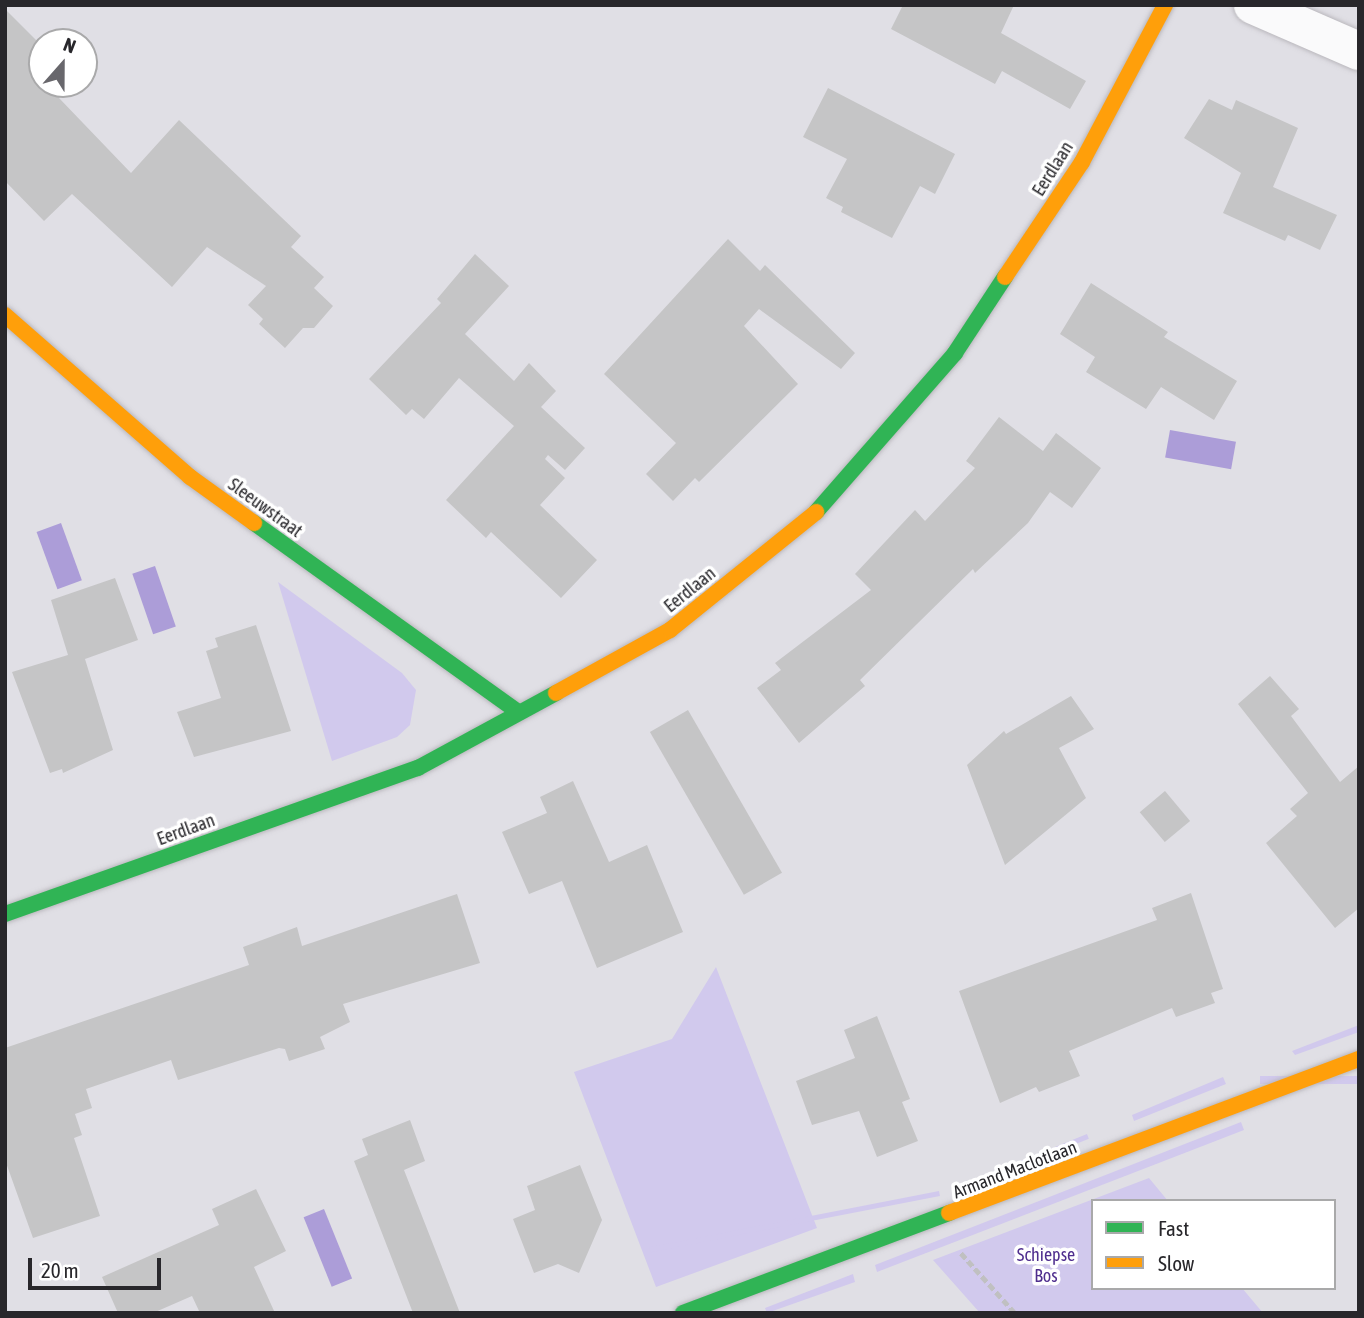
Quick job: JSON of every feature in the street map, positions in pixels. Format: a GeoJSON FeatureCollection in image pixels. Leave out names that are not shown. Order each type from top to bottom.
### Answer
{"type":"FeatureCollection","features":[{"type":"Feature","properties":{"kind":"street","name":"Eerdlaan"},"geometry":{"type":"LineString","coordinates":[[5,914],[418,768],[670,630],[808,521],[956,353],[1082,162],[1165,5]]}},
{"type":"Feature","properties":{"kind":"street"},"geometry":{"type":"LineString","coordinates":[[1254,5],[1359,51]]}},
{"type":"Feature","properties":{"kind":"street","name":"Sleeuwstraat"},"geometry":{"type":"LineString","coordinates":[[5,315],[190,477],[518,712]]}},
{"type":"Feature","properties":{"kind":"street","name":"Armand Maclotlaan"},"geometry":{"type":"LineString","coordinates":[[683,1313],[943,1219],[1359,1059]]}},
{"type":"Feature","properties":{"kind":"path"},"geometry":{"type":"LineString","coordinates":[[943,1219],[956,1247],[1014,1313]]}},
{"type":"Feature","properties":{"kind":"green space"},"geometry":{"type":"Polygon","coordinates":[[[278,582],[402,673],[416,690],[410,725],[397,737],[332,761],[278,582]]]}},
{"type":"Feature","properties":{"kind":"green space"},"geometry":{"type":"Polygon","coordinates":[[[716,967],[817,1228],[656,1287],[574,1072],[672,1039],[716,967]]]}},
{"type":"Feature","properties":{"kind":"green space"},"geometry":{"type":"Polygon","coordinates":[[[1359,1025],[1359,1032],[1295,1055],[1292,1051],[1359,1025]]]}},
{"type":"Feature","properties":{"kind":"green space"},"geometry":{"type":"Polygon","coordinates":[[[1260,1076],[1359,1076],[1359,1084],[1260,1084],[1260,1076]]]}},
{"type":"Feature","properties":{"kind":"green space"},"geometry":{"type":"Polygon","coordinates":[[[1223,1077],[1226,1084],[1134,1121],[1132,1115],[1223,1077]]]}},
{"type":"Feature","properties":{"kind":"green space"},"geometry":{"type":"Polygon","coordinates":[[[1241,1122],[1244,1130],[877,1272],[875,1265],[1241,1122]]]}},
{"type":"Feature","properties":{"kind":"green space"},"geometry":{"type":"Polygon","coordinates":[[[1087,1134],[1089,1139],[979,1183],[978,1178],[1087,1134]]]}},
{"type":"Feature","properties":{"kind":"green space","name":"Schiepse Bos"},"geometry":{"type":"Polygon","coordinates":[[[1149,1178],[1166,1199],[1094,1199],[1149,1178]]]}},
{"type":"Feature","properties":{"kind":"green space"},"geometry":{"type":"Polygon","coordinates":[[[939,1191],[940,1196],[650,1252],[649,1247],[939,1191]]]}},
{"type":"Feature","properties":{"kind":"green space","name":"Schiepse Bos"},"geometry":{"type":"Polygon","coordinates":[[[1091,1200],[1091,1290],[1244,1290],[1263,1313],[980,1313],[933,1260],[1091,1200]]]}},
{"type":"Feature","properties":{"kind":"green space"},"geometry":{"type":"Polygon","coordinates":[[[853,1274],[855,1282],[767,1313],[765,1308],[853,1274]]]}},
{"type":"Feature","properties":{"kind":"shaded area"},"geometry":{"type":"Polygon","coordinates":[[[1170,430],[1236,442],[1231,469],[1165,458],[1170,430]]]}},
{"type":"Feature","properties":{"kind":"shaded area"},"geometry":{"type":"Polygon","coordinates":[[[61,523],[82,580],[57,589],[37,532],[61,523]]]}},
{"type":"Feature","properties":{"kind":"shaded area"},"geometry":{"type":"Polygon","coordinates":[[[155,566],[176,627],[153,634],[132,574],[155,566]]]}},
{"type":"Feature","properties":{"kind":"shaded area"},"geometry":{"type":"Polygon","coordinates":[[[324,1209],[352,1279],[332,1287],[304,1217],[324,1209]]]}},
{"type":"Feature","properties":{"kind":"building"},"geometry":{"type":"Polygon","coordinates":[[[903,5],[1014,5],[1001,33],[1086,81],[1070,109],[1002,71],[995,84],[891,29],[903,5]]]}},
{"type":"Feature","properties":{"kind":"building"},"geometry":{"type":"Polygon","coordinates":[[[5,9],[28,32],[28,98],[59,98],[131,173],[179,120],[301,236],[291,247],[324,277],[314,288],[333,306],[314,328],[303,328],[285,348],[259,324],[263,319],[248,305],[266,286],[207,247],[172,287],[72,194],[44,221],[5,181],[5,9]]]}},
{"type":"Feature","properties":{"kind":"building"},"geometry":{"type":"Polygon","coordinates":[[[828,88],[955,154],[935,194],[920,186],[892,238],[841,212],[843,207],[826,198],[847,159],[803,137],[828,88]]]}},
{"type":"Feature","properties":{"kind":"building"},"geometry":{"type":"Polygon","coordinates":[[[1209,99],[1232,110],[1236,100],[1298,128],[1273,187],[1337,215],[1320,250],[1288,235],[1285,241],[1223,213],[1241,173],[1184,138],[1209,99]]]}},
{"type":"Feature","properties":{"kind":"building"},"geometry":{"type":"Polygon","coordinates":[[[728,239],[760,271],[765,265],[855,353],[841,369],[759,309],[744,326],[798,384],[699,482],[695,478],[673,501],[646,474],[676,443],[604,374],[728,239]]]}},
{"type":"Feature","properties":{"kind":"building"},"geometry":{"type":"Polygon","coordinates":[[[475,254],[509,286],[465,334],[514,381],[529,363],[556,391],[541,407],[585,448],[565,470],[548,455],[545,459],[565,478],[540,505],[597,560],[561,598],[491,532],[486,538],[446,500],[514,426],[459,378],[424,419],[412,409],[406,415],[369,379],[441,303],[437,299],[475,254]]]}},
{"type":"Feature","properties":{"kind":"building"},"geometry":{"type":"Polygon","coordinates":[[[1091,283],[1168,332],[1164,337],[1237,381],[1214,420],[1161,387],[1146,409],[1086,372],[1095,357],[1060,334],[1091,283]]]}},
{"type":"Feature","properties":{"kind":"building"},"geometry":{"type":"Polygon","coordinates":[[[999,417],[1043,451],[1056,433],[1101,468],[1072,508],[1050,492],[1028,523],[975,573],[973,569],[860,680],[865,686],[799,743],[757,688],[781,670],[775,663],[871,590],[855,574],[915,510],[925,521],[975,468],[966,461],[999,417]]]}},
{"type":"Feature","properties":{"kind":"building"},"geometry":{"type":"Polygon","coordinates":[[[115,578],[138,640],[85,659],[113,750],[63,773],[62,769],[50,773],[12,672],[68,655],[51,600],[115,578]]]}},
{"type":"Feature","properties":{"kind":"building"},"geometry":{"type":"Polygon","coordinates":[[[256,625],[291,731],[194,757],[177,712],[221,698],[206,651],[218,647],[215,638],[256,625]]]}},
{"type":"Feature","properties":{"kind":"building"},"geometry":{"type":"Polygon","coordinates":[[[1270,676],[1299,709],[1291,716],[1340,782],[1359,766],[1359,908],[1335,928],[1266,843],[1297,816],[1290,809],[1308,793],[1238,704],[1270,676]]]}},
{"type":"Feature","properties":{"kind":"building"},"geometry":{"type":"Polygon","coordinates":[[[1071,696],[1094,729],[1059,748],[1086,798],[1005,865],[967,765],[1004,731],[1006,734],[1071,696]]]}},
{"type":"Feature","properties":{"kind":"building"},"geometry":{"type":"Polygon","coordinates":[[[688,710],[782,873],[744,895],[650,732],[688,710]]]}},
{"type":"Feature","properties":{"kind":"building"},"geometry":{"type":"Polygon","coordinates":[[[573,781],[609,862],[647,845],[683,932],[597,968],[562,881],[529,894],[502,832],[547,813],[540,797],[573,781]]]}},
{"type":"Feature","properties":{"kind":"building"},"geometry":{"type":"Polygon","coordinates":[[[1165,791],[1190,821],[1165,842],[1140,812],[1165,791]]]}},
{"type":"Feature","properties":{"kind":"building"},"geometry":{"type":"Polygon","coordinates":[[[1191,893],[1223,989],[1211,993],[1215,1003],[1176,1017],[1172,1008],[1069,1051],[1080,1076],[1039,1092],[1036,1087],[1000,1103],[959,991],[1157,920],[1152,908],[1191,893]]]}},
{"type":"Feature","properties":{"kind":"building"},"geometry":{"type":"Polygon","coordinates":[[[457,894],[480,963],[343,1004],[350,1022],[320,1037],[325,1049],[289,1061],[285,1049],[279,1048],[178,1080],[171,1060],[86,1089],[92,1108],[75,1114],[82,1135],[74,1138],[100,1216],[33,1238],[5,1160],[5,1048],[249,965],[243,947],[297,927],[302,946],[457,894]]]}},
{"type":"Feature","properties":{"kind":"building"},"geometry":{"type":"Polygon","coordinates":[[[877,1016],[910,1099],[902,1102],[918,1141],[877,1157],[859,1111],[812,1125],[796,1081],[855,1058],[844,1030],[877,1016]]]}},
{"type":"Feature","properties":{"kind":"building"},"geometry":{"type":"Polygon","coordinates":[[[410,1120],[425,1161],[404,1170],[460,1313],[413,1313],[354,1161],[368,1155],[362,1139],[410,1120]]]}},
{"type":"Feature","properties":{"kind":"building"},"geometry":{"type":"Polygon","coordinates":[[[580,1165],[602,1220],[579,1273],[558,1264],[534,1273],[513,1219],[535,1210],[527,1186],[580,1165]]]}},
{"type":"Feature","properties":{"kind":"building"},"geometry":{"type":"Polygon","coordinates":[[[256,1189],[286,1251],[254,1267],[275,1313],[200,1313],[192,1296],[153,1313],[118,1313],[102,1277],[219,1225],[212,1209],[256,1189]]]}},
{"type":"Feature","properties":{"kind":"traffic: fast"},"geometry":{"type":"LineString","coordinates":[[816,512],[955,353],[1005,277]]}},
{"type":"Feature","properties":{"kind":"traffic: fast"},"geometry":{"type":"LineString","coordinates":[[254,523],[518,712]]}},
{"type":"Feature","properties":{"kind":"traffic: fast"},"geometry":{"type":"LineString","coordinates":[[5,914],[418,768],[556,693]]}},
{"type":"Feature","properties":{"kind":"traffic: fast"},"geometry":{"type":"LineString","coordinates":[[683,1313],[949,1213]]}},
{"type":"Feature","properties":{"kind":"traffic: slow"},"geometry":{"type":"LineString","coordinates":[[1005,277],[1082,162],[1165,5]]}},
{"type":"Feature","properties":{"kind":"traffic: slow"},"geometry":{"type":"LineString","coordinates":[[5,315],[190,477],[254,523]]}},
{"type":"Feature","properties":{"kind":"traffic: slow"},"geometry":{"type":"LineString","coordinates":[[556,693],[670,630],[816,512]]}},
{"type":"Feature","properties":{"kind":"traffic: slow"},"geometry":{"type":"LineString","coordinates":[[949,1213],[1359,1059]]}}]}
